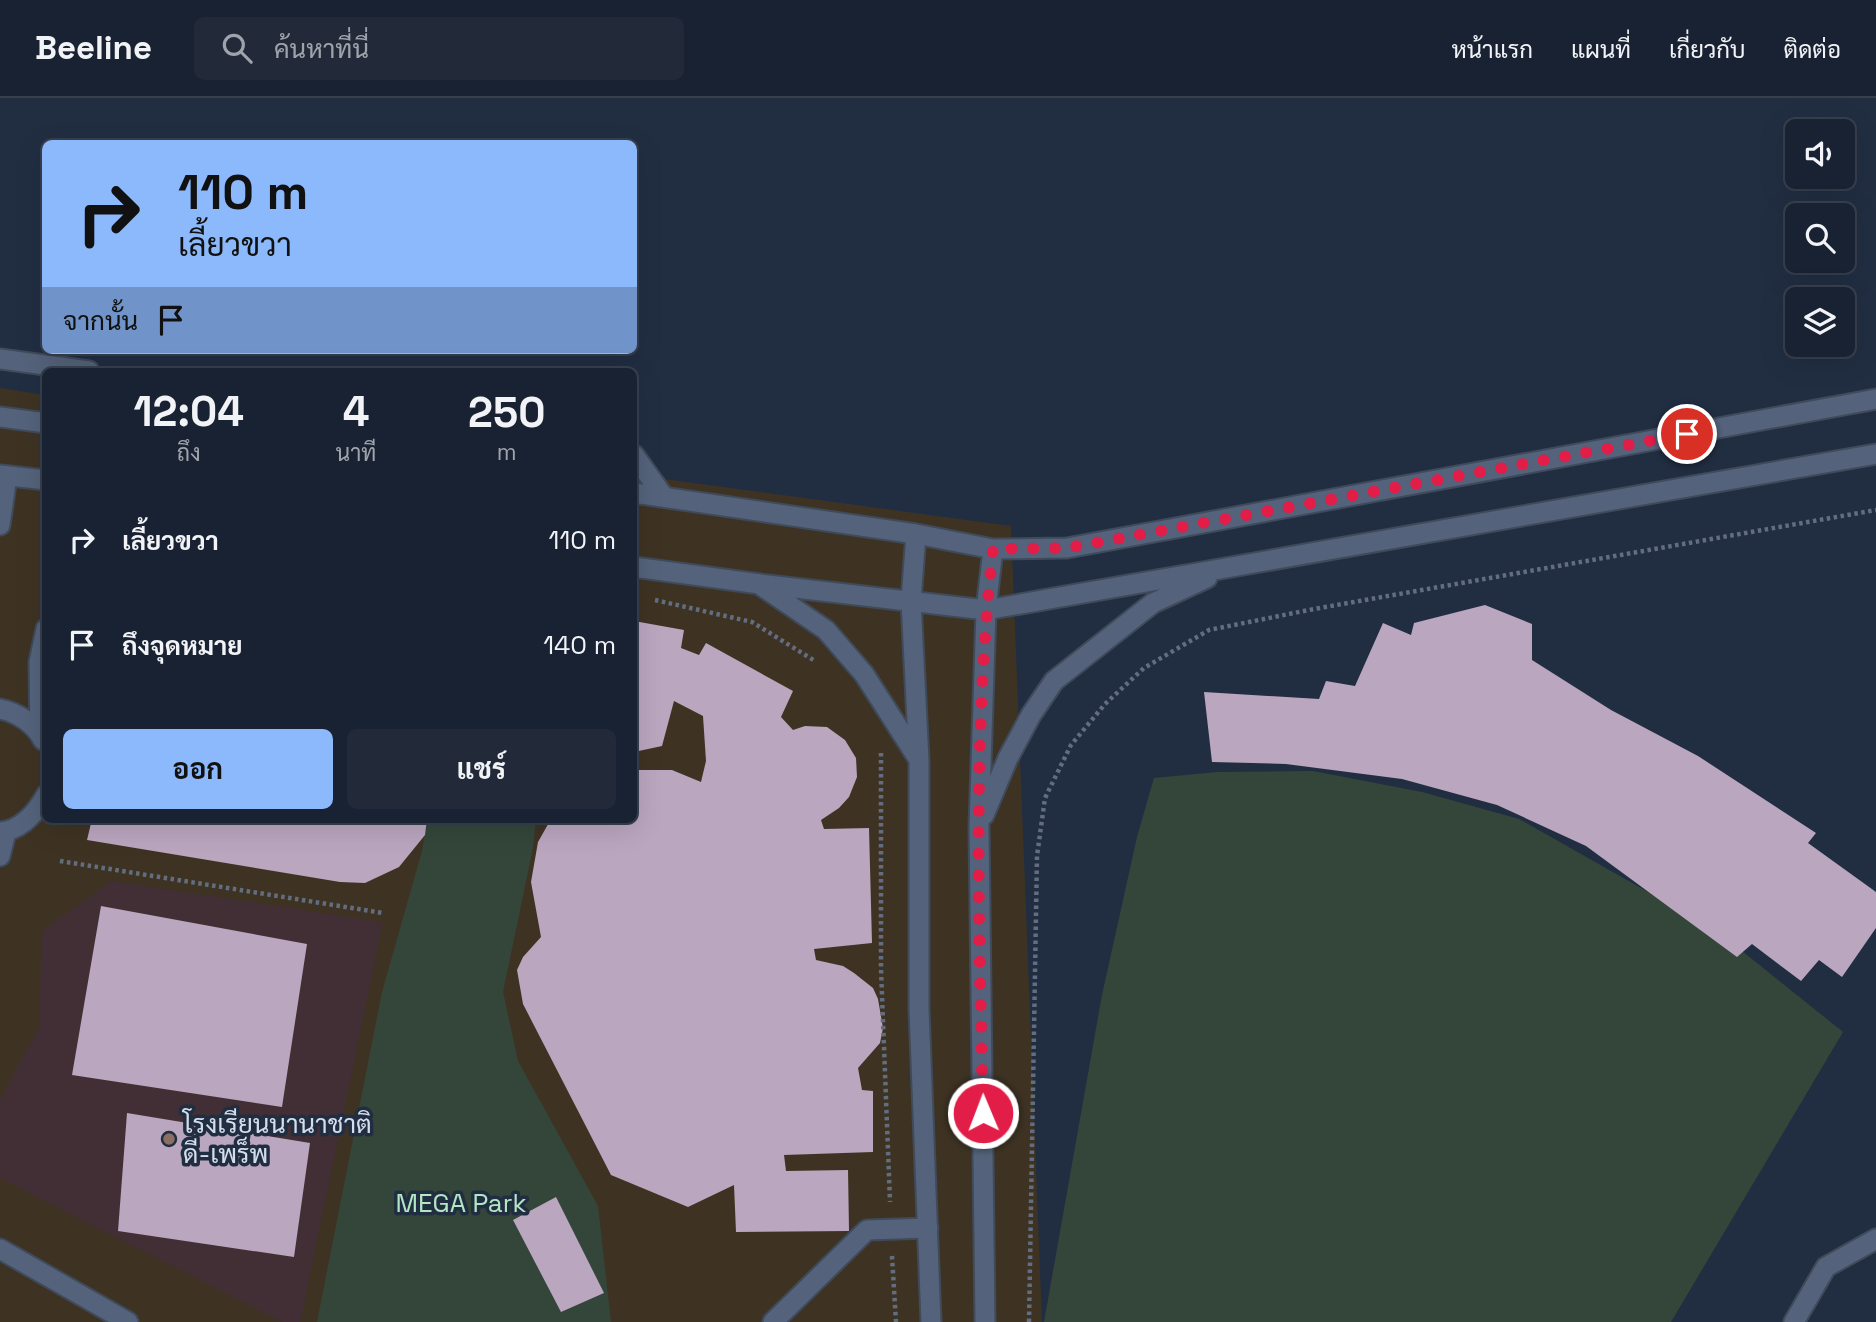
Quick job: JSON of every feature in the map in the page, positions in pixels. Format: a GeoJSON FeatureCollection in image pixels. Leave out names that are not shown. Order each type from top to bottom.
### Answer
{"type":"FeatureCollection","features":[{"type":"Feature","properties":{"kind":"street"},"geometry":{"type":"LineString","coordinates":[[0,359],[67,368]]}},
{"type":"Feature","properties":{"kind":"street"},"geometry":{"type":"LineString","coordinates":[[637,493],[916,534],[993,549],[1067,548],[1876,400]]}},
{"type":"Feature","properties":{"kind":"street"},"geometry":{"type":"LineString","coordinates":[[0,417],[42,422]]}},
{"type":"Feature","properties":{"kind":"street"},"geometry":{"type":"LineString","coordinates":[[637,567],[986,611],[1876,454]]}},
{"type":"Feature","properties":{"kind":"street"},"geometry":{"type":"LineString","coordinates":[[637,459],[664,497]]}},
{"type":"Feature","properties":{"kind":"street"},"geometry":{"type":"LineString","coordinates":[[0,525],[4,475],[42,480]]}},
{"type":"Feature","properties":{"kind":"street"},"geometry":{"type":"LineString","coordinates":[[916,534],[911,601],[919,761],[919,1009],[931,1322]]}},
{"type":"Feature","properties":{"kind":"street"},"geometry":{"type":"LineString","coordinates":[[985,1322],[979,827],[986,611],[993,549]]}},
{"type":"Feature","properties":{"kind":"street"},"geometry":{"type":"LineString","coordinates":[[979,827],[1008,758],[1031,715],[1054,681],[1153,603],[1230,567]]}},
{"type":"Feature","properties":{"kind":"street"},"geometry":{"type":"LineString","coordinates":[[760,584],[825,630],[864,674],[919,761]]}},
{"type":"Feature","properties":{"kind":"street"},"geometry":{"type":"LineString","coordinates":[[42,648],[39,662],[42,720]]}},
{"type":"Feature","properties":{"kind":"street"},"geometry":{"type":"LineString","coordinates":[[0,709],[26,720],[42,739]]}},
{"type":"Feature","properties":{"kind":"street"},"geometry":{"type":"LineString","coordinates":[[0,856],[3,832],[23,823],[42,802]]}},
{"type":"Feature","properties":{"kind":"street"},"geometry":{"type":"LineString","coordinates":[[773,1322],[867,1230],[928,1228]]}},
{"type":"Feature","properties":{"kind":"street"},"geometry":{"type":"LineString","coordinates":[[1794,1322],[1826,1267],[1876,1238]]}},
{"type":"Feature","properties":{"kind":"street"},"geometry":{"type":"LineString","coordinates":[[0,1249],[128,1322]]}},
{"type":"Feature","properties":{"kind":"path"},"geometry":{"type":"LineString","coordinates":[[1029,1322],[1037,856],[1045,798],[1071,745],[1105,704],[1144,668],[1209,630],[1876,510]]}},
{"type":"Feature","properties":{"kind":"path"},"geometry":{"type":"LineString","coordinates":[[647,598],[752,622],[820,664]]}},
{"type":"Feature","properties":{"kind":"path"},"geometry":{"type":"LineString","coordinates":[[875,742],[881,753],[881,969],[896,1322]]}},
{"type":"Feature","properties":{"kind":"path"},"geometry":{"type":"LineString","coordinates":[[60,861],[383,913]]}},
{"type":"Feature","properties":{"kind":"shaded area"},"geometry":{"type":"Polygon","coordinates":[[[0,388],[42,395],[42,823],[637,823],[637,475],[1011,526],[1042,1322],[0,1322],[0,388]]]}},
{"type":"Feature","properties":{"kind":"shaded area","name":"โรงเรียนนานาชาติ ดี-เพร็พ"},"geometry":{"type":"Polygon","coordinates":[[[111,881],[383,922],[300,1322],[282,1322],[0,1178],[0,1100],[39,1027],[42,931],[111,881]]]}},
{"type":"Feature","properties":{"kind":"green space"},"geometry":{"type":"Polygon","coordinates":[[[1313,771],[1422,792],[1519,819],[1717,931],[1843,1032],[1671,1322],[1044,1322],[1102,995],[1137,837],[1154,778],[1217,772],[1313,771]]]}},
{"type":"Feature","properties":{"kind":"green space","name":"MEGA Park"},"geometry":{"type":"Polygon","coordinates":[[[426,823],[536,823],[533,848],[503,992],[518,1061],[598,1206],[611,1322],[317,1322],[382,992],[422,851],[426,823]]]}},
{"type":"Feature","properties":{"kind":"building"},"geometry":{"type":"Polygon","coordinates":[[[1485,605],[1532,624],[1532,660],[1611,710],[1698,756],[1816,833],[1808,843],[1876,892],[1876,928],[1842,977],[1819,960],[1801,981],[1752,944],[1737,957],[1586,846],[1497,805],[1402,779],[1286,764],[1212,762],[1204,692],[1319,699],[1326,681],[1355,686],[1383,623],[1411,635],[1414,623],[1485,605]]]}},
{"type":"Feature","properties":{"kind":"building"},"geometry":{"type":"Polygon","coordinates":[[[637,622],[684,630],[681,648],[699,655],[706,643],[793,691],[781,717],[793,730],[805,726],[827,727],[845,740],[856,758],[857,777],[849,797],[839,808],[821,820],[824,829],[869,828],[872,943],[814,949],[816,960],[843,966],[873,988],[878,999],[883,1028],[880,1043],[858,1068],[862,1090],[873,1091],[873,1152],[784,1155],[786,1171],[848,1170],[849,1231],[736,1232],[734,1185],[688,1207],[611,1175],[523,1004],[517,970],[523,957],[541,937],[531,882],[538,842],[549,823],[637,823],[637,770],[672,770],[701,782],[706,761],[703,716],[674,701],[662,746],[637,751],[637,622]]]}},
{"type":"Feature","properties":{"kind":"building"},"geometry":{"type":"Polygon","coordinates":[[[91,823],[426,823],[425,835],[399,867],[365,883],[340,882],[87,840],[91,823]]]}},
{"type":"Feature","properties":{"kind":"building"},"geometry":{"type":"Polygon","coordinates":[[[101,906],[307,944],[282,1107],[72,1075],[101,906]]]}},
{"type":"Feature","properties":{"kind":"building"},"geometry":{"type":"Polygon","coordinates":[[[127,1113],[310,1143],[294,1257],[118,1231],[127,1113]]]}},
{"type":"Feature","properties":{"kind":"building"},"geometry":{"type":"Polygon","coordinates":[[[556,1197],[604,1293],[561,1312],[513,1220],[556,1197]]]}},
{"type":"Feature","properties":{"kind":"place","name":"โรงเรียนนานาชาติ ดี-เพร็พ"},"geometry":{"type":"Point","coordinates":[169,1139]}},
{"type":"Feature","properties":{"kind":"route"},"geometry":{"type":"LineString","coordinates":[[983,1113],[979,827],[986,611],[993,549],[1067,548],[1687,434]]}}]}
